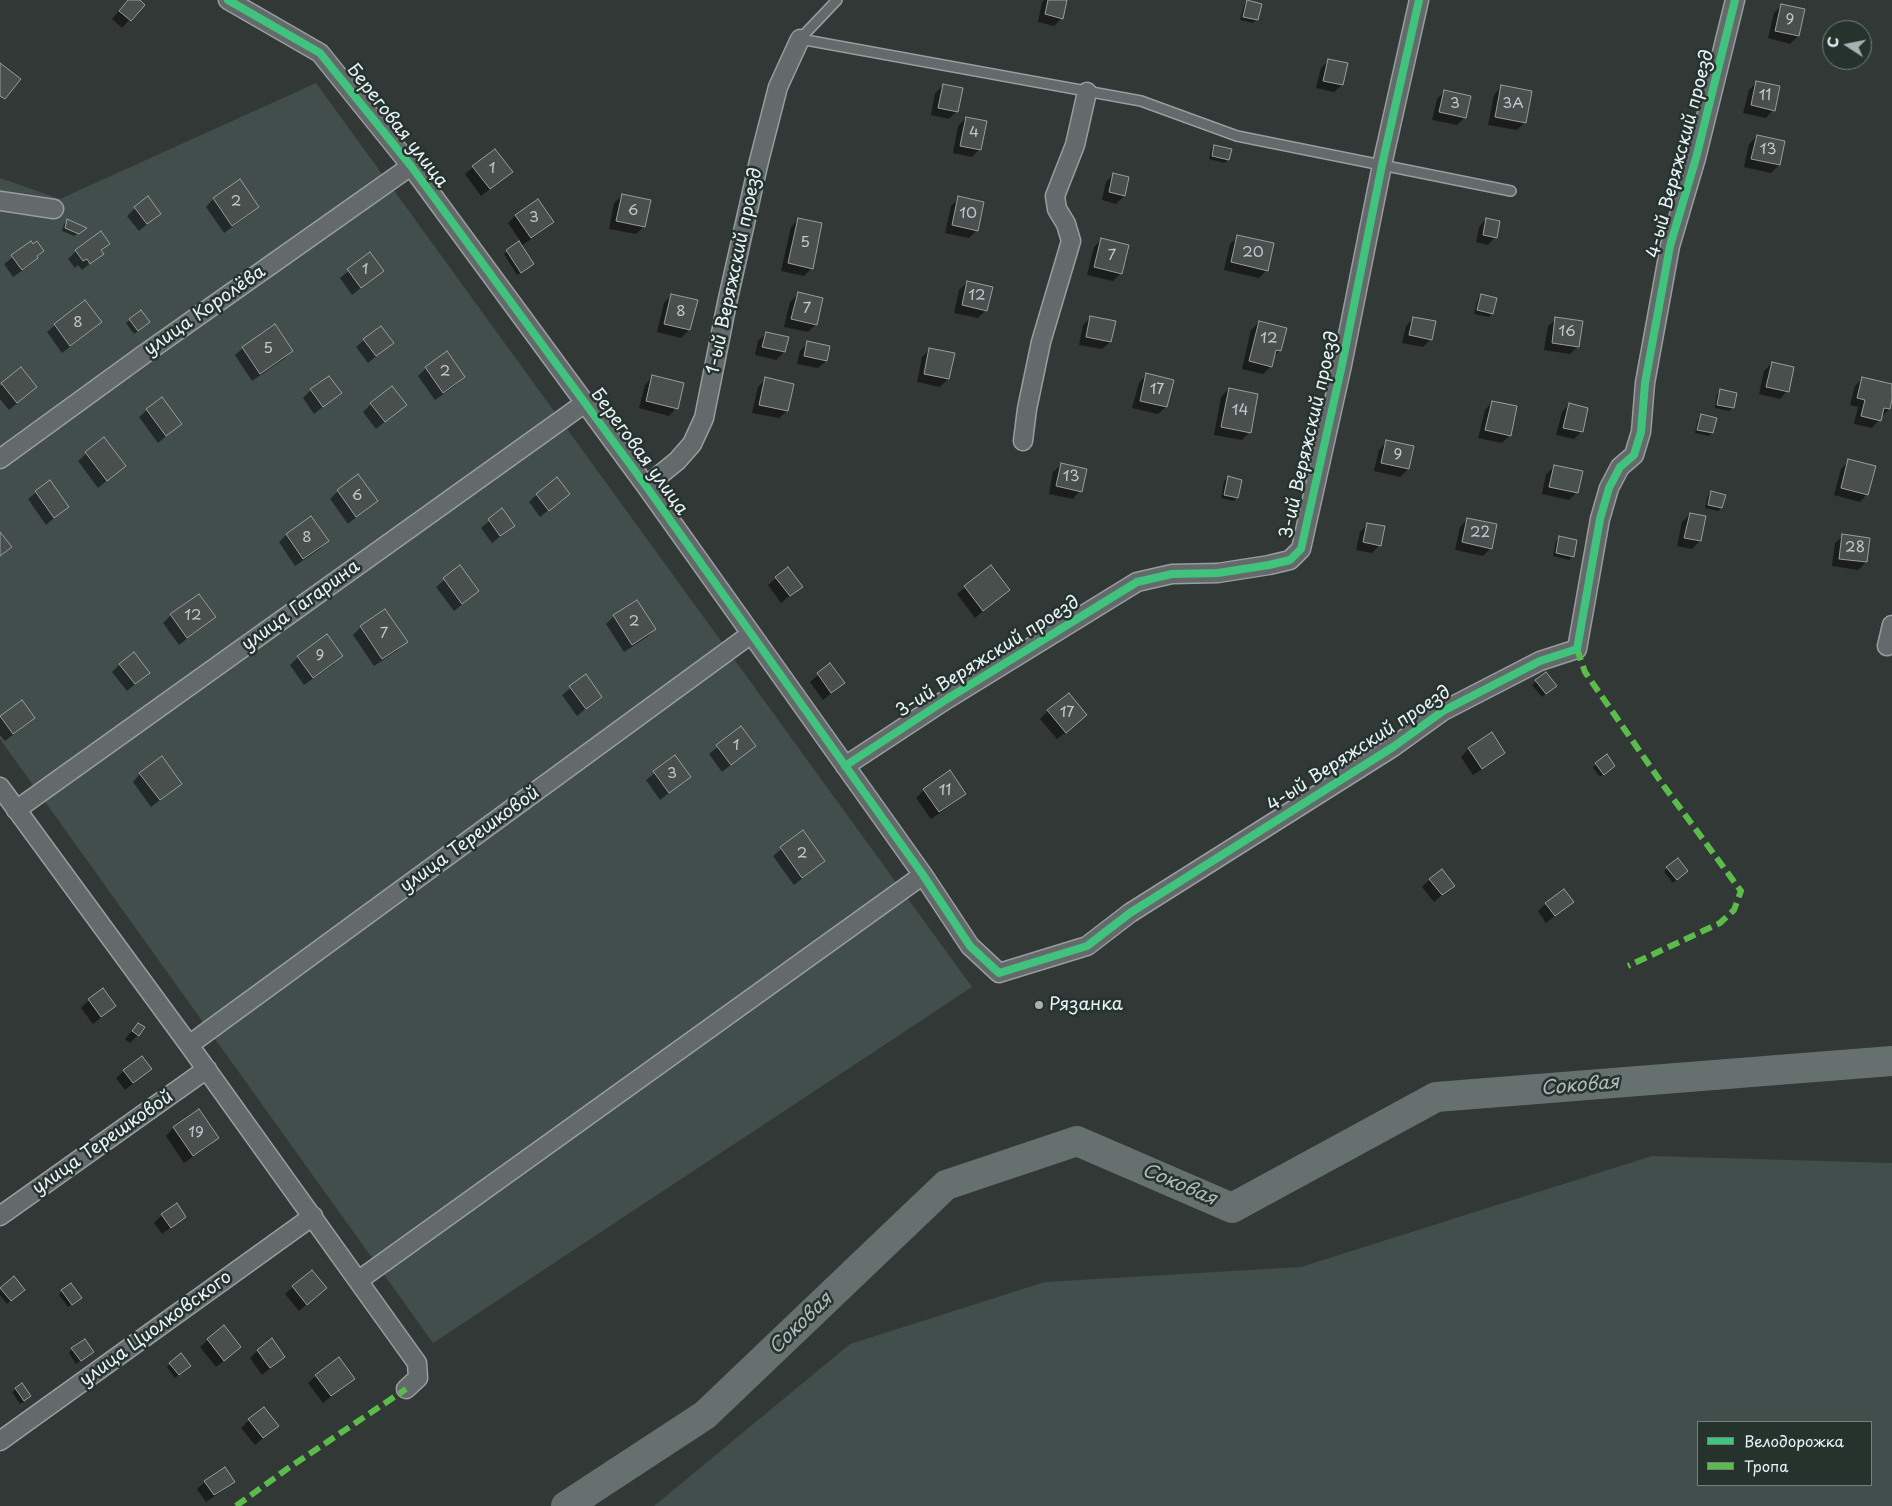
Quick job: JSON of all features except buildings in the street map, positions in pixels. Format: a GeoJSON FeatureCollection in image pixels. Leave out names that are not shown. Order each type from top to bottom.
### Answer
{"type":"FeatureCollection","features":[{"type":"Feature","properties":{"kind":"street","name":"Береговая улица"},"geometry":{"type":"LineString","coordinates":[[228,0],[320,53],[411,166],[646,486],[923,875]]}},
{"type":"Feature","properties":{"kind":"street","name":"3-ий Веряжский проезд"},"geometry":{"type":"LineString","coordinates":[[845,766],[947,699],[1137,582],[1172,574],[1218,573],[1269,565],[1290,560],[1301,549],[1342,365],[1382,165],[1419,0]]}},
{"type":"Feature","properties":{"kind":"street","name":"4-ый Веряжский проезд"},"geometry":{"type":"LineString","coordinates":[[923,875],[970,946],[999,973],[1087,946],[1130,913],[1393,747],[1443,711],[1540,661],[1578,648],[1600,519],[1609,488],[1620,467],[1634,455],[1641,432],[1645,383],[1670,246],[1696,158],[1735,0]]}},
{"type":"Feature","properties":{"kind":"street","name":"1-ый Веряжский проезд"},"geometry":{"type":"LineString","coordinates":[[646,486],[677,462],[692,444],[704,418],[727,303],[759,161],[778,87],[800,39]]}},
{"type":"Feature","properties":{"kind":"street"},"geometry":{"type":"LineString","coordinates":[[1023,441],[1027,409],[1041,342],[1071,241],[1066,224],[1057,208],[1055,196],[1075,145],[1087,92]]}},
{"type":"Feature","properties":{"kind":"street","name":"улица Королёва"},"geometry":{"type":"LineString","coordinates":[[0,459],[143,355],[411,166]]}},
{"type":"Feature","properties":{"kind":"street"},"geometry":{"type":"LineString","coordinates":[[0,201],[54,209]]}},
{"type":"Feature","properties":{"kind":"street","name":"улица Гагарина"},"geometry":{"type":"LineString","coordinates":[[16,810],[585,403]]}},
{"type":"Feature","properties":{"kind":"street"},"geometry":{"type":"LineString","coordinates":[[1887,646],[1892,625]]}},
{"type":"Feature","properties":{"kind":"street","name":"улица Терешковой"},"geometry":{"type":"LineString","coordinates":[[189,1045],[751,634]]}},
{"type":"Feature","properties":{"kind":"street"},"geometry":{"type":"LineString","coordinates":[[0,787],[207,1069],[418,1363],[418,1378],[406,1389]]}},
{"type":"Feature","properties":{"kind":"street"},"geometry":{"type":"LineString","coordinates":[[359,1280],[923,875]]}},
{"type":"Feature","properties":{"kind":"street","name":"улица Терешковой"},"geometry":{"type":"LineString","coordinates":[[0,1216],[207,1069]]}},
{"type":"Feature","properties":{"kind":"street","name":"улица Циолковского"},"geometry":{"type":"LineString","coordinates":[[0,1441],[313,1216]]}},
{"type":"Feature","properties":{"kind":"lane"},"geometry":{"type":"LineString","coordinates":[[800,39],[837,0]]}},
{"type":"Feature","properties":{"kind":"lane"},"geometry":{"type":"LineString","coordinates":[[800,39],[1141,101],[1238,136],[1511,192]]}},
{"type":"Feature","properties":{"kind":"shaded area"},"geometry":{"type":"Polygon","coordinates":[[[316,83],[972,987],[433,1343],[0,739],[0,178],[60,199],[316,83]]]}},
{"type":"Feature","properties":{"kind":"shaded area"},"geometry":{"type":"Polygon","coordinates":[[[1652,1156],[1892,1163],[1892,1506],[654,1506],[850,1344],[1045,1282],[1301,1267],[1652,1156]]]}},
{"type":"Feature","properties":{"kind":"waterway","name":"Соковая"},"geometry":{"type":"LineString","coordinates":[[566,1506],[705,1415],[946,1185],[1077,1141],[1232,1208],[1436,1097],[1892,1061]]}},
{"type":"Feature","properties":{"kind":"marked path"},"geometry":{"type":"LineString","coordinates":[[1577,649],[1585,672],[1661,782],[1741,891],[1734,910],[1720,923],[1628,966]]}},
{"type":"Feature","properties":{"kind":"marked path"},"geometry":{"type":"LineString","coordinates":[[236,1506],[287,1469],[406,1389]]}},
{"type":"Feature","properties":{"kind":"cycle path"},"geometry":{"type":"LineString","coordinates":[[228,0],[320,53],[411,166],[646,486],[923,875],[970,946],[999,973],[1087,946],[1130,913],[1393,747],[1443,711],[1540,661],[1577,649],[1600,519],[1609,488],[1620,467],[1634,455],[1641,432],[1645,383],[1670,246],[1696,158],[1735,0]]}},
{"type":"Feature","properties":{"kind":"cycle path"},"geometry":{"type":"LineString","coordinates":[[845,766],[947,699],[1137,582],[1172,574],[1218,573],[1269,565],[1290,560],[1301,549],[1342,365],[1382,165],[1419,0]]}},
{"type":"Feature","properties":{"kind":"place","name":"Рязанка"},"geometry":{"type":"Point","coordinates":[1039,1005]}}]}
